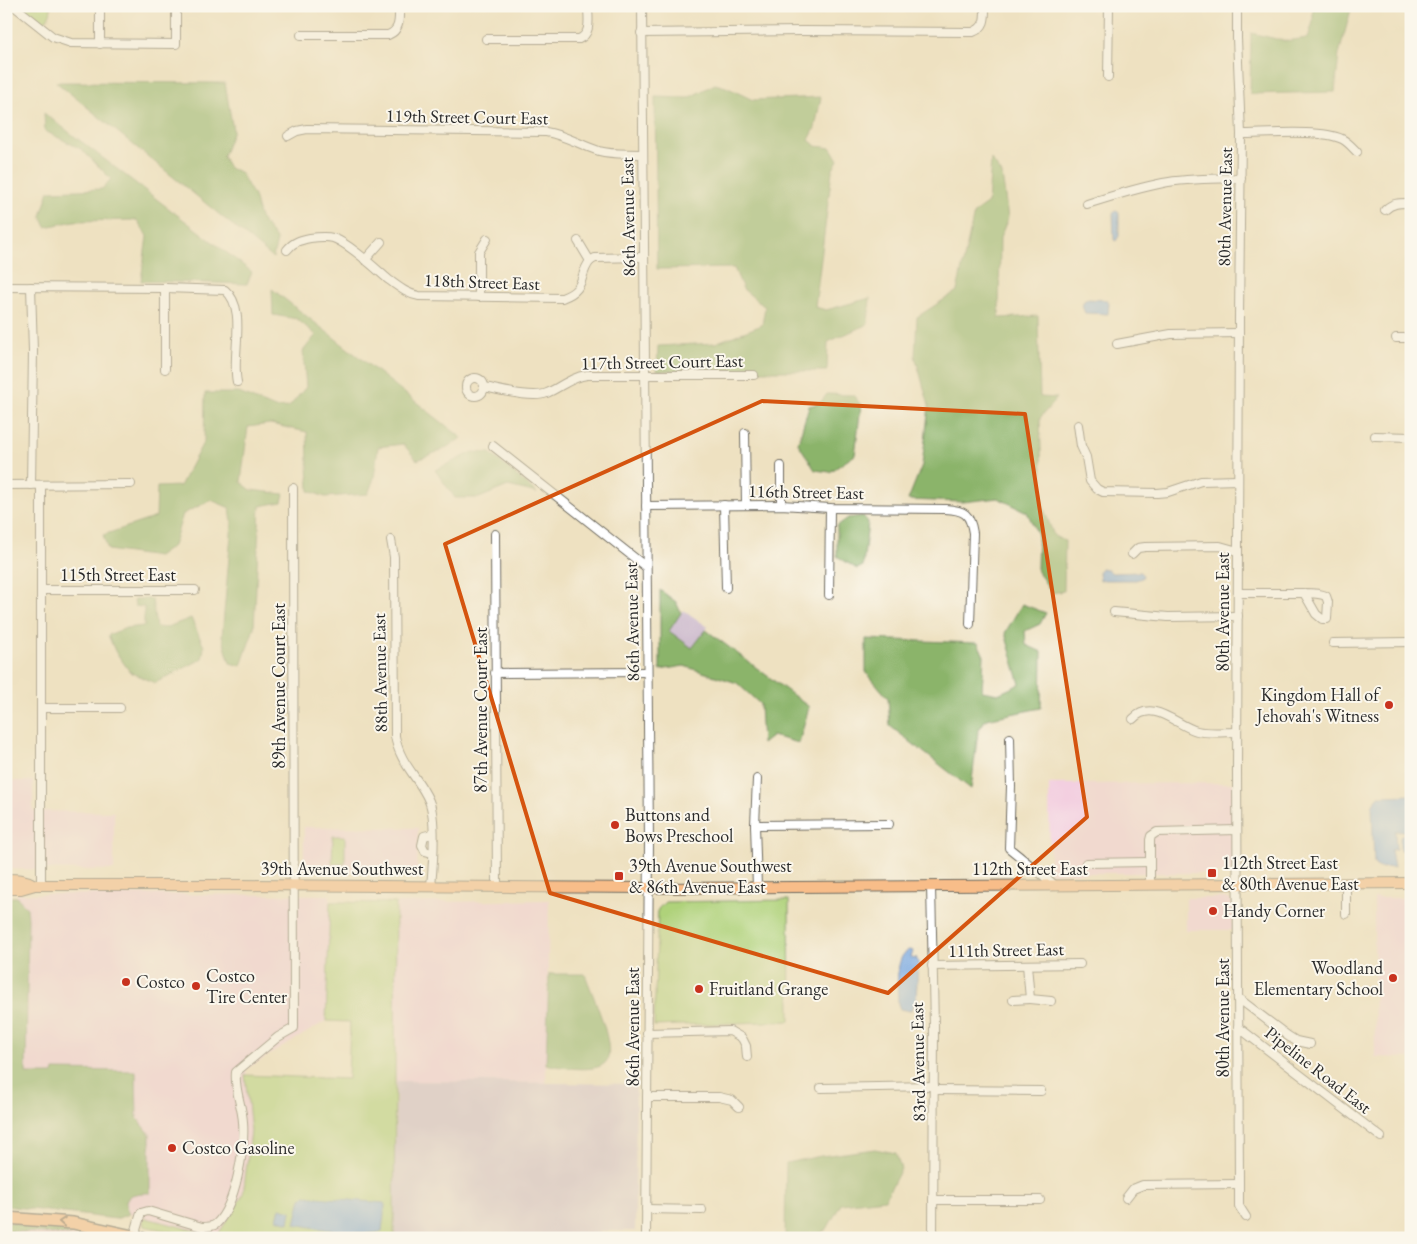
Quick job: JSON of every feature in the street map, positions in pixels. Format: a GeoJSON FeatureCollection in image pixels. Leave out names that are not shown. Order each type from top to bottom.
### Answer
{"type":"FeatureCollection","features":[{"type":"Feature","properties":{"kind":"highway"},"geometry":{"type":"LineString","coordinates":[[6,1218],[73,1223],[135,1234]]}},
{"type":"Feature","properties":{"kind":"main road","name":"39th Avenue Southwest"},"geometry":{"type":"LineString","coordinates":[[6,879],[20,879],[38,885]]}},
{"type":"Feature","properties":{"kind":"main road","name":"112th Street East"},"geometry":{"type":"LineString","coordinates":[[649,888],[1411,883]]}},
{"type":"Feature","properties":{"kind":"main road","name":"39th Avenue Southwest"},"geometry":{"type":"LineString","coordinates":[[6,889],[21,889],[38,885],[649,888]]}},
{"type":"Feature","properties":{"kind":"street"},"geometry":{"type":"LineString","coordinates":[[14,6],[42,29],[61,41],[100,44],[176,44],[176,6]]}},
{"type":"Feature","properties":{"kind":"street"},"geometry":{"type":"LineString","coordinates":[[100,6],[100,44]]}},
{"type":"Feature","properties":{"kind":"street"},"geometry":{"type":"LineString","coordinates":[[301,35],[388,34],[396,30],[399,24],[399,6]]}},
{"type":"Feature","properties":{"kind":"street"},"geometry":{"type":"LineString","coordinates":[[486,39],[579,39],[585,36],[588,28],[588,6]]}},
{"type":"Feature","properties":{"kind":"street","name":"86th Avenue East"},"geometry":{"type":"LineString","coordinates":[[642,6],[649,888],[646,1238]]}},
{"type":"Feature","properties":{"kind":"street"},"geometry":{"type":"LineString","coordinates":[[641,33],[802,31],[973,32],[979,29],[985,21],[985,6]]}},
{"type":"Feature","properties":{"kind":"street"},"geometry":{"type":"LineString","coordinates":[[1108,6],[1108,77]]}},
{"type":"Feature","properties":{"kind":"street","name":"80th Avenue East"},"geometry":{"type":"LineString","coordinates":[[1238,6],[1237,38],[1241,134],[1237,732],[1239,1206],[1246,1217]]}},
{"type":"Feature","properties":{"kind":"street","name":"119th Street Court East"},"geometry":{"type":"LineString","coordinates":[[288,136],[297,131],[307,129],[546,132],[567,137],[600,151],[643,154]]}},
{"type":"Feature","properties":{"kind":"street"},"geometry":{"type":"LineString","coordinates":[[1241,134],[1321,134],[1340,138],[1357,152]]}},
{"type":"Feature","properties":{"kind":"street"},"geometry":{"type":"LineString","coordinates":[[1088,204],[1164,183],[1187,180],[1241,178]]}},
{"type":"Feature","properties":{"kind":"street"},"geometry":{"type":"LineString","coordinates":[[1385,210],[1390,205],[1396,203],[1411,203]]}},
{"type":"Feature","properties":{"kind":"street","name":"118th Street East"},"geometry":{"type":"LineString","coordinates":[[287,250],[292,243],[315,238],[329,238],[339,241],[402,290],[419,296],[562,298],[577,290],[590,261]]}},
{"type":"Feature","properties":{"kind":"street"},"geometry":{"type":"LineString","coordinates":[[479,297],[479,252],[487,239]]}},
{"type":"Feature","properties":{"kind":"street"},"geometry":{"type":"LineString","coordinates":[[578,241],[590,261],[595,258],[644,257]]}},
{"type":"Feature","properties":{"kind":"street"},"geometry":{"type":"LineString","coordinates":[[365,260],[381,242]]}},
{"type":"Feature","properties":{"kind":"street"},"geometry":{"type":"LineString","coordinates":[[6,287],[225,290],[230,293],[234,300],[237,312],[235,373],[238,382]]}},
{"type":"Feature","properties":{"kind":"street"},"geometry":{"type":"LineString","coordinates":[[30,485],[33,351],[31,287]]}},
{"type":"Feature","properties":{"kind":"street"},"geometry":{"type":"LineString","coordinates":[[165,288],[165,369]]}},
{"type":"Feature","properties":{"kind":"street"},"geometry":{"type":"LineString","coordinates":[[1117,344],[1171,334],[1239,333]]}},
{"type":"Feature","properties":{"kind":"street"},"geometry":{"type":"LineString","coordinates":[[1396,338],[1411,338]]}},
{"type":"Feature","properties":{"kind":"street","name":"117th Street Court East"},"geometry":{"type":"LineString","coordinates":[[484,387],[536,395],[547,393],[575,377],[581,376],[754,375]]}},
{"type":"Feature","properties":{"kind":"street"},"geometry":{"type":"LineString","coordinates":[[1078,425],[1080,446],[1086,457],[1090,481],[1102,492],[1157,493],[1175,490],[1201,481],[1238,480]]}},
{"type":"Feature","properties":{"kind":"street"},"geometry":{"type":"LineString","coordinates":[[745,433],[746,505]]}},
{"type":"Feature","properties":{"kind":"street"},"geometry":{"type":"LineString","coordinates":[[1375,436],[1411,437]]}},
{"type":"Feature","properties":{"kind":"street"},"geometry":{"type":"LineString","coordinates":[[493,446],[646,566]]}},
{"type":"Feature","properties":{"kind":"street"},"geometry":{"type":"LineString","coordinates":[[780,505],[781,466]]}},
{"type":"Feature","properties":{"kind":"street"},"geometry":{"type":"LineString","coordinates":[[6,485],[131,484]]}},
{"type":"Feature","properties":{"kind":"street"},"geometry":{"type":"LineString","coordinates":[[38,885],[42,756],[41,486]]}},
{"type":"Feature","properties":{"kind":"street","name":"89th Avenue Court East"},"geometry":{"type":"LineString","coordinates":[[135,1234],[141,1213],[148,1211],[198,1226],[211,1227],[218,1222],[233,1197],[237,1182],[244,1129],[243,1114],[236,1083],[236,1072],[278,1037],[294,1028],[293,488]]}},
{"type":"Feature","properties":{"kind":"street"},"geometry":{"type":"LineString","coordinates":[[724,505],[726,588]]}},
{"type":"Feature","properties":{"kind":"street","name":"116th Street East"},"geometry":{"type":"LineString","coordinates":[[646,506],[780,505],[830,508],[954,509],[966,514],[970,520],[973,534],[970,624]]}},
{"type":"Feature","properties":{"kind":"street"},"geometry":{"type":"LineString","coordinates":[[829,594],[830,508]]}},
{"type":"Feature","properties":{"kind":"street","name":"87th Avenue Court East"},"geometry":{"type":"LineString","coordinates":[[495,534],[497,886]]}},
{"type":"Feature","properties":{"kind":"street","name":"88th Avenue East"},"geometry":{"type":"LineString","coordinates":[[391,540],[394,557],[395,736],[404,763],[429,801],[432,819],[431,886]]}},
{"type":"Feature","properties":{"kind":"street"},"geometry":{"type":"LineString","coordinates":[[1132,554],[1138,548],[1145,547],[1220,546],[1238,551]]}},
{"type":"Feature","properties":{"kind":"street","name":"115th Street East"},"geometry":{"type":"LineString","coordinates":[[42,590],[195,590]]}},
{"type":"Feature","properties":{"kind":"street"},"geometry":{"type":"LineString","coordinates":[[1238,593],[1304,593]]}},
{"type":"Feature","properties":{"kind":"street"},"geometry":{"type":"LineString","coordinates":[[1114,612],[1168,617],[1238,616]]}},
{"type":"Feature","properties":{"kind":"street"},"geometry":{"type":"LineString","coordinates":[[1333,643],[1411,642]]}},
{"type":"Feature","properties":{"kind":"street"},"geometry":{"type":"LineString","coordinates":[[496,674],[647,672]]}},
{"type":"Feature","properties":{"kind":"street"},"geometry":{"type":"LineString","coordinates":[[42,708],[120,708]]}},
{"type":"Feature","properties":{"kind":"street"},"geometry":{"type":"LineString","coordinates":[[1133,719],[1138,714],[1144,712],[1155,712],[1167,715],[1201,732],[1237,732]]}},
{"type":"Feature","properties":{"kind":"street"},"geometry":{"type":"LineString","coordinates":[[1010,738],[1009,848],[1056,886]]}},
{"type":"Feature","properties":{"kind":"street"},"geometry":{"type":"LineString","coordinates":[[756,887],[755,825],[757,778]]}},
{"type":"Feature","properties":{"kind":"street"},"geometry":{"type":"LineString","coordinates":[[755,825],[889,824]]}},
{"type":"Feature","properties":{"kind":"street"},"geometry":{"type":"LineString","coordinates":[[1150,885],[1150,840],[1151,836],[1156,832],[1237,830]]}},
{"type":"Feature","properties":{"kind":"street"},"geometry":{"type":"LineString","coordinates":[[1086,863],[1150,862]]}},
{"type":"Feature","properties":{"kind":"street"},"geometry":{"type":"LineString","coordinates":[[1346,883],[1346,914]]}},
{"type":"Feature","properties":{"kind":"street","name":"83rd Avenue East"},"geometry":{"type":"LineString","coordinates":[[932,886],[933,1238]]}},
{"type":"Feature","properties":{"kind":"street","name":"111th Street East"},"geometry":{"type":"LineString","coordinates":[[932,966],[1080,964]]}},
{"type":"Feature","properties":{"kind":"street"},"geometry":{"type":"LineString","coordinates":[[1027,965],[1030,999]]}},
{"type":"Feature","properties":{"kind":"street"},"geometry":{"type":"LineString","coordinates":[[1238,998],[1288,1036],[1310,1044]]}},
{"type":"Feature","properties":{"kind":"street"},"geometry":{"type":"LineString","coordinates":[[1013,1000],[1051,1001]]}},
{"type":"Feature","properties":{"kind":"street","name":"Pipeline Road East"},"geometry":{"type":"LineString","coordinates":[[1238,1027],[1381,1137]]}},
{"type":"Feature","properties":{"kind":"street"},"geometry":{"type":"LineString","coordinates":[[647,1034],[730,1032],[742,1038],[746,1046],[747,1057]]}},
{"type":"Feature","properties":{"kind":"street"},"geometry":{"type":"LineString","coordinates":[[821,1088],[934,1088],[1041,1091]]}},
{"type":"Feature","properties":{"kind":"street"},"geometry":{"type":"LineString","coordinates":[[647,1098],[719,1097],[732,1100],[739,1107]]}},
{"type":"Feature","properties":{"kind":"street"},"geometry":{"type":"LineString","coordinates":[[1126,1198],[1133,1189],[1143,1185],[1239,1184]]}},
{"type":"Feature","properties":{"kind":"street"},"geometry":{"type":"LineString","coordinates":[[933,1200],[1040,1200]]}},
{"type":"Feature","properties":{"kind":"street"},"geometry":{"type":"LineString","coordinates":[[646,1209],[702,1210]]}},
{"type":"Feature","properties":{"kind":"highlighted area"},"geometry":{"type":"Polygon","coordinates":[[[762,401],[1025,414],[1087,817],[888,993],[550,893],[445,544],[762,401]]]}},
{"type":"Feature","properties":{"kind":"shaded area"},"geometry":{"type":"Polygon","coordinates":[[[683,610],[708,627],[692,648],[668,631],[683,610]]]}},
{"type":"Feature","properties":{"kind":"shaded area"},"geometry":{"type":"Polygon","coordinates":[[[6,781],[33,781],[33,811],[114,812],[114,870],[6,869],[6,781]]]}},
{"type":"Feature","properties":{"kind":"shaded area"},"geometry":{"type":"Polygon","coordinates":[[[1234,783],[1234,868],[1229,873],[1050,873],[1049,784],[1234,783]]]}},
{"type":"Feature","properties":{"kind":"shaded area"},"geometry":{"type":"Polygon","coordinates":[[[304,827],[418,828],[417,872],[304,871],[304,827]]]}},
{"type":"Feature","properties":{"kind":"shaded area"},"geometry":{"type":"Polygon","coordinates":[[[17,894],[330,895],[326,1021],[246,1069],[251,1131],[243,1195],[217,1237],[129,1214],[126,1203],[128,1197],[134,1193],[150,1193],[150,1134],[137,1118],[136,1071],[54,1070],[53,1074],[26,1074],[27,908],[17,897],[17,894]]]}},
{"type":"Feature","properties":{"kind":"shaded area"},"geometry":{"type":"Polygon","coordinates":[[[1186,898],[1224,898],[1231,900],[1233,905],[1233,930],[1186,930],[1186,898]]]}},
{"type":"Feature","properties":{"kind":"shaded area","name":"Woodland Elementary School"},"geometry":{"type":"Polygon","coordinates":[[[1374,898],[1411,898],[1411,1058],[1375,1057],[1374,898]]]}},
{"type":"Feature","properties":{"kind":"shaded area"},"geometry":{"type":"Polygon","coordinates":[[[549,900],[546,1083],[396,1081],[396,903],[549,900]]]}},
{"type":"Feature","properties":{"kind":"shaded area"},"geometry":{"type":"Polygon","coordinates":[[[396,1081],[636,1084],[635,1231],[600,1231],[600,1238],[394,1238],[396,1081]]]}},
{"type":"Feature","properties":{"kind":"shaded area"},"geometry":{"type":"Polygon","coordinates":[[[6,1231],[70,1235],[85,1238],[6,1238],[6,1231]]]}},
{"type":"Feature","properties":{"kind":"green space"},"geometry":{"type":"Polygon","coordinates":[[[19,6],[51,6],[51,9],[49,17],[41,25],[19,6]]]}},
{"type":"Feature","properties":{"kind":"green space"},"geometry":{"type":"Polygon","coordinates":[[[1313,6],[1352,6],[1339,54],[1335,92],[1250,94],[1251,33],[1285,41],[1308,38],[1313,22],[1313,6]]]}},
{"type":"Feature","properties":{"kind":"green space"},"geometry":{"type":"Polygon","coordinates":[[[56,82],[225,83],[233,130],[223,157],[229,168],[240,172],[254,196],[260,218],[277,240],[273,258],[56,82]]]}},
{"type":"Feature","properties":{"kind":"green space"},"geometry":{"type":"Polygon","coordinates":[[[715,84],[726,87],[753,100],[821,97],[815,128],[809,140],[816,146],[831,148],[838,160],[832,171],[815,307],[826,310],[870,298],[868,324],[828,342],[827,371],[657,371],[658,346],[715,343],[762,325],[765,307],[743,289],[734,268],[657,269],[655,97],[688,98],[715,84]]]}},
{"type":"Feature","properties":{"kind":"green space"},"geometry":{"type":"Polygon","coordinates":[[[44,113],[252,272],[247,284],[141,281],[147,236],[137,220],[74,221],[46,227],[41,216],[49,191],[102,189],[111,179],[81,149],[45,131],[44,113]]]}},
{"type":"Feature","properties":{"kind":"green space"},"geometry":{"type":"Polygon","coordinates":[[[991,159],[1002,174],[1008,218],[1000,238],[999,318],[1038,316],[1040,397],[1057,398],[1040,418],[1043,506],[1054,536],[1065,541],[1064,591],[1052,593],[1037,570],[1038,535],[1027,512],[998,498],[963,502],[908,500],[922,465],[929,406],[915,356],[917,317],[957,291],[974,213],[988,203],[991,159]]]}},
{"type":"Feature","properties":{"kind":"green space"},"geometry":{"type":"Polygon","coordinates":[[[272,289],[462,438],[442,450],[417,460],[403,444],[378,447],[374,478],[368,494],[325,497],[309,491],[307,432],[270,424],[248,427],[241,482],[251,490],[284,494],[282,502],[260,506],[254,628],[241,666],[230,663],[222,636],[232,523],[230,508],[211,500],[183,514],[173,546],[158,557],[108,550],[103,535],[156,517],[157,487],[180,486],[204,441],[205,393],[239,393],[275,408],[289,407],[306,387],[303,351],[316,335],[297,319],[273,315],[272,289]]]}},
{"type":"Feature","properties":{"kind":"green space"},"geometry":{"type":"Polygon","coordinates":[[[827,394],[853,395],[861,405],[855,455],[830,472],[815,470],[798,443],[809,406],[820,403],[827,394]]]}},
{"type":"Feature","properties":{"kind":"green space"},"geometry":{"type":"Polygon","coordinates":[[[473,452],[490,453],[537,493],[508,486],[479,498],[455,498],[435,470],[473,452]]]}},
{"type":"Feature","properties":{"kind":"green space"},"geometry":{"type":"Polygon","coordinates":[[[863,516],[868,522],[863,566],[857,569],[837,556],[837,526],[848,518],[863,516]]]}},
{"type":"Feature","properties":{"kind":"green space"},"geometry":{"type":"Polygon","coordinates":[[[660,590],[676,602],[681,613],[669,631],[692,648],[706,630],[809,707],[799,743],[772,736],[762,744],[760,704],[737,683],[684,666],[660,670],[660,590]]]}},
{"type":"Feature","properties":{"kind":"green space"},"geometry":{"type":"Polygon","coordinates":[[[134,599],[152,599],[156,627],[165,628],[191,618],[204,647],[202,659],[155,683],[130,672],[115,651],[108,635],[126,628],[144,626],[144,607],[135,606],[134,599]]]}},
{"type":"Feature","properties":{"kind":"green space"},"geometry":{"type":"Polygon","coordinates":[[[1022,604],[1046,613],[1040,624],[1025,631],[1026,645],[1042,652],[1041,708],[986,719],[978,731],[971,789],[890,726],[888,698],[866,672],[866,639],[978,643],[984,656],[982,691],[998,694],[1020,684],[1005,633],[1022,604]]]}},
{"type":"Feature","properties":{"kind":"green space"},"geometry":{"type":"Polygon","coordinates":[[[333,836],[345,836],[345,864],[332,864],[333,836]]]}},
{"type":"Feature","properties":{"kind":"green space"},"geometry":{"type":"Polygon","coordinates":[[[6,897],[17,897],[27,908],[26,1074],[53,1074],[54,1070],[136,1071],[137,1118],[150,1134],[150,1193],[139,1193],[130,1196],[126,1202],[129,1214],[116,1219],[6,1206],[6,897]]]}},
{"type":"Feature","properties":{"kind":"green space"},"geometry":{"type":"Polygon","coordinates":[[[789,900],[790,1021],[654,1026],[658,909],[665,902],[789,900]]]}},
{"type":"Feature","properties":{"kind":"green space"},"geometry":{"type":"Polygon","coordinates":[[[330,902],[396,903],[394,1238],[200,1238],[144,1226],[143,1221],[146,1218],[217,1236],[243,1195],[251,1131],[245,1075],[348,1079],[350,1022],[326,1021],[330,902]]]}},
{"type":"Feature","properties":{"kind":"green space"},"geometry":{"type":"Polygon","coordinates":[[[549,974],[585,974],[606,1032],[609,1055],[606,1062],[601,1066],[577,1069],[546,1064],[549,974]]]}},
{"type":"Feature","properties":{"kind":"green space"},"geometry":{"type":"Polygon","coordinates":[[[875,1149],[896,1153],[901,1169],[885,1199],[841,1204],[827,1229],[813,1238],[785,1238],[786,1163],[875,1149]]]}},
{"type":"Feature","properties":{"kind":"green space"},"geometry":{"type":"Polygon","coordinates":[[[6,1222],[60,1227],[70,1235],[6,1231],[6,1222]]]}},
{"type":"Feature","properties":{"kind":"water"},"geometry":{"type":"Polygon","coordinates":[[[1118,211],[1119,214],[1119,236],[1116,241],[1114,240],[1113,213],[1118,211]]]}},
{"type":"Feature","properties":{"kind":"water"},"geometry":{"type":"Polygon","coordinates":[[[1087,299],[1107,300],[1109,304],[1108,314],[1085,313],[1082,306],[1087,299]]]}},
{"type":"Feature","properties":{"kind":"water"},"geometry":{"type":"Polygon","coordinates":[[[1101,568],[1107,569],[1112,573],[1140,572],[1143,575],[1142,578],[1136,580],[1100,580],[1099,572],[1101,568]]]}},
{"type":"Feature","properties":{"kind":"water"},"geometry":{"type":"Polygon","coordinates":[[[1411,795],[1411,831],[1395,831],[1396,849],[1391,850],[1394,867],[1379,868],[1374,864],[1372,805],[1379,796],[1411,795]]]}},
{"type":"Feature","properties":{"kind":"water"},"geometry":{"type":"Polygon","coordinates":[[[1402,835],[1411,835],[1411,863],[1404,861],[1404,850],[1400,850],[1400,837],[1402,835]]]}},
{"type":"Feature","properties":{"kind":"water"},"geometry":{"type":"Polygon","coordinates":[[[909,950],[913,951],[911,958],[916,959],[916,957],[918,962],[916,1002],[910,1011],[900,1009],[898,1004],[899,966],[904,953],[909,950]]]}},
{"type":"Feature","properties":{"kind":"water"},"geometry":{"type":"Polygon","coordinates":[[[305,1196],[384,1203],[382,1231],[376,1233],[354,1233],[295,1224],[301,1198],[305,1196]]]}},
{"type":"Feature","properties":{"kind":"water"},"geometry":{"type":"Polygon","coordinates":[[[280,1208],[291,1211],[289,1223],[277,1219],[280,1208]]]}},
{"type":"Feature","properties":{"kind":"place","name":"Kingdom Hall of Jehovah's Witness"},"geometry":{"type":"Point","coordinates":[1389,705]}},
{"type":"Feature","properties":{"kind":"place","name":"Buttons and Bows Preschool"},"geometry":{"type":"Point","coordinates":[615,825]}},
{"type":"Feature","properties":{"kind":"place","name":"112th Street East & 80th Avenue East"},"geometry":{"type":"Point","coordinates":[1212,873]}},
{"type":"Feature","properties":{"kind":"place","name":"39th Avenue Southwest & 86th Avenue East"},"geometry":{"type":"Point","coordinates":[619,876]}},
{"type":"Feature","properties":{"kind":"place","name":"Handy Corner"},"geometry":{"type":"Point","coordinates":[1213,911]}},
{"type":"Feature","properties":{"kind":"place","name":"Woodland Elementary School"},"geometry":{"type":"Point","coordinates":[1393,978]}},
{"type":"Feature","properties":{"kind":"place","name":"Costco"},"geometry":{"type":"Point","coordinates":[126,982]}},
{"type":"Feature","properties":{"kind":"place","name":"Costco Tire Center"},"geometry":{"type":"Point","coordinates":[196,986]}},
{"type":"Feature","properties":{"kind":"place","name":"Fruitland Grange"},"geometry":{"type":"Point","coordinates":[699,989]}},
{"type":"Feature","properties":{"kind":"place","name":"Costco Gasoline"},"geometry":{"type":"Point","coordinates":[172,1148]}}]}
